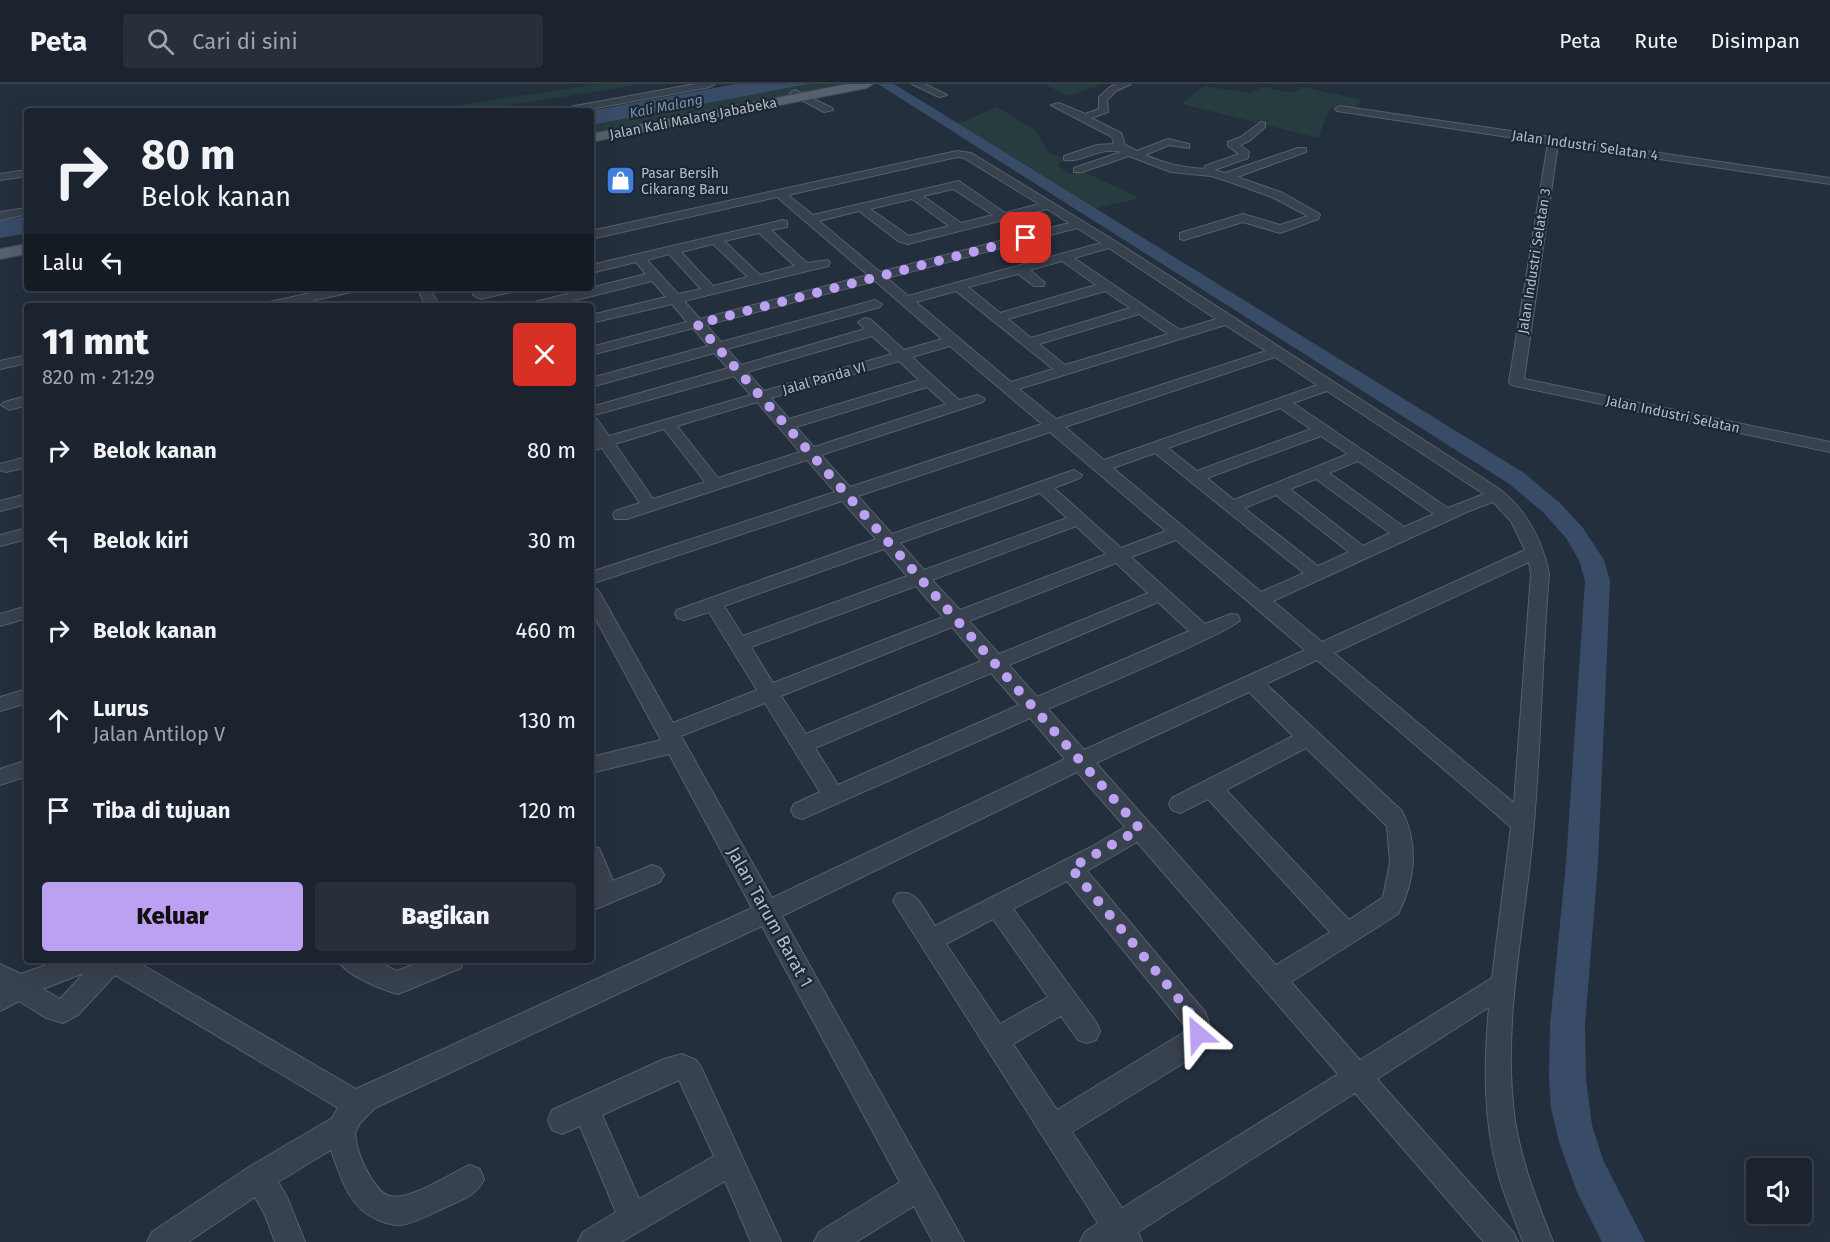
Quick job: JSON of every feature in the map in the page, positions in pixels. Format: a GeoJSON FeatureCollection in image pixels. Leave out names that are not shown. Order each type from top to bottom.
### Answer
{"type":"FeatureCollection","features":[{"type":"Feature","properties":{"kind":"main road","name":"Jalan Kali Malang Jababeka"},"geometry":{"type":"LineString","coordinates":[[594,137],[799,95],[841,84]]}},
{"type":"Feature","properties":{"kind":"main road","name":"Jalan Kali Malang Jababeka"},"geometry":{"type":"LineString","coordinates":[[594,132],[862,85]]}},
{"type":"Feature","properties":{"kind":"main road"},"geometry":{"type":"LineString","coordinates":[[0,247],[24,243]]}},
{"type":"Feature","properties":{"kind":"main road"},"geometry":{"type":"LineString","coordinates":[[0,254],[24,250]]}},
{"type":"Feature","properties":{"kind":"street"},"geometry":{"type":"LineString","coordinates":[[580,108],[710,84]]}},
{"type":"Feature","properties":{"kind":"street"},"geometry":{"type":"LineString","coordinates":[[917,84],[942,95]]}},
{"type":"Feature","properties":{"kind":"street"},"geometry":{"type":"LineString","coordinates":[[1056,105],[1084,117],[1105,108],[1101,101],[1108,93],[1126,84]]}},
{"type":"Feature","properties":{"kind":"street"},"geometry":{"type":"LineString","coordinates":[[799,95],[828,110]]}},
{"type":"Feature","properties":{"kind":"street","name":"Jalan Industri Selatan 4"},"geometry":{"type":"LineString","coordinates":[[1340,109],[1830,181]]}},
{"type":"Feature","properties":{"kind":"street"},"geometry":{"type":"LineString","coordinates":[[1099,112],[1110,116]]}},
{"type":"Feature","properties":{"kind":"street"},"geometry":{"type":"LineString","coordinates":[[1084,117],[1082,118],[1084,121],[1117,135],[1129,151]]}},
{"type":"Feature","properties":{"kind":"street"},"geometry":{"type":"LineString","coordinates":[[1209,172],[1209,168],[1244,156],[1244,152],[1232,144],[1245,139],[1261,125]]}},
{"type":"Feature","properties":{"kind":"street"},"geometry":{"type":"LineString","coordinates":[[1078,170],[1129,151],[1168,142],[1188,133]]}},
{"type":"Feature","properties":{"kind":"street","name":"Jalan Industri Selatan 3"},"geometry":{"type":"LineString","coordinates":[[1516,382],[1553,141]]}},
{"type":"Feature","properties":{"kind":"street"},"geometry":{"type":"LineString","coordinates":[[1168,142],[1185,146]]}},
{"type":"Feature","properties":{"kind":"street"},"geometry":{"type":"LineString","coordinates":[[1068,158],[1097,148],[1129,151],[1175,170],[1209,172],[1225,177],[1264,191],[1314,215],[1312,219],[1285,229],[1246,218],[1184,236]]}},
{"type":"Feature","properties":{"kind":"street"},"geometry":{"type":"LineString","coordinates":[[1225,177],[1302,150]]}},
{"type":"Feature","properties":{"kind":"street"},"geometry":{"type":"LineString","coordinates":[[594,234],[961,154],[970,156],[1111,244],[1496,495],[1524,526],[1536,552],[1540,574],[1523,824],[1504,983],[1498,1071],[1501,1118],[1509,1162],[1538,1242]]}},
{"type":"Feature","properties":{"kind":"street"},"geometry":{"type":"LineString","coordinates":[[0,177],[24,173]]}},
{"type":"Feature","properties":{"kind":"street"},"geometry":{"type":"LineString","coordinates":[[812,219],[957,185],[1002,216]]}},
{"type":"Feature","properties":{"kind":"street"},"geometry":{"type":"LineString","coordinates":[[780,193],[1523,824]]}},
{"type":"Feature","properties":{"kind":"street"},"geometry":{"type":"LineString","coordinates":[[915,195],[959,228]]}},
{"type":"Feature","properties":{"kind":"street"},"geometry":{"type":"LineString","coordinates":[[860,207],[905,239],[912,240],[1050,205]]}},
{"type":"Feature","properties":{"kind":"street"},"geometry":{"type":"LineString","coordinates":[[0,216],[24,212]]}},
{"type":"Feature","properties":{"kind":"street"},"geometry":{"type":"LineString","coordinates":[[594,268],[783,224]]}},
{"type":"Feature","properties":{"kind":"street"},"geometry":{"type":"LineString","coordinates":[[594,350],[1078,224]]}},
{"type":"Feature","properties":{"kind":"street"},"geometry":{"type":"LineString","coordinates":[[762,229],[805,268]]}},
{"type":"Feature","properties":{"kind":"street"},"geometry":{"type":"LineString","coordinates":[[716,240],[757,279]]}},
{"type":"Feature","properties":{"kind":"street"},"geometry":{"type":"LineString","coordinates":[[907,300],[1031,277],[1065,258],[1111,244]]}},
{"type":"Feature","properties":{"kind":"street"},"geometry":{"type":"LineString","coordinates":[[672,250],[710,290]]}},
{"type":"Feature","properties":{"kind":"street"},"geometry":{"type":"LineString","coordinates":[[639,258],[1503,1242]]}},
{"type":"Feature","properties":{"kind":"street"},"geometry":{"type":"LineString","coordinates":[[1065,258],[1179,335]]}},
{"type":"Feature","properties":{"kind":"street"},"geometry":{"type":"LineString","coordinates":[[594,318],[824,263]]}},
{"type":"Feature","properties":{"kind":"street"},"geometry":{"type":"LineString","coordinates":[[548,303],[655,276]]}},
{"type":"Feature","properties":{"kind":"street"},"geometry":{"type":"LineString","coordinates":[[997,318],[1107,286]]}},
{"type":"Feature","properties":{"kind":"street"},"geometry":{"type":"LineString","coordinates":[[284,303],[338,291]]}},
{"type":"Feature","properties":{"kind":"street"},"geometry":{"type":"LineString","coordinates":[[964,291],[1064,371]]}},
{"type":"Feature","properties":{"kind":"street"},"geometry":{"type":"LineString","coordinates":[[480,295],[509,292]]}},
{"type":"Feature","properties":{"kind":"street"},"geometry":{"type":"LineString","coordinates":[[594,382],[874,304]]}},
{"type":"Feature","properties":{"kind":"street"},"geometry":{"type":"LineString","coordinates":[[1029,343],[1140,309]]}},
{"type":"Feature","properties":{"kind":"street"},"geometry":{"type":"LineString","coordinates":[[852,311],[957,406]]}},
{"type":"Feature","properties":{"kind":"street"},"geometry":{"type":"LineString","coordinates":[[1009,387],[1226,320]]}},
{"type":"Feature","properties":{"kind":"street"},"geometry":{"type":"LineString","coordinates":[[594,411],[874,331]]}},
{"type":"Feature","properties":{"kind":"street","name":"Jalal Panda VI"},"geometry":{"type":"LineString","coordinates":[[598,444],[954,340]]}},
{"type":"Feature","properties":{"kind":"street"},"geometry":{"type":"LineString","coordinates":[[594,577],[1276,352]]}},
{"type":"Feature","properties":{"kind":"street"},"geometry":{"type":"LineString","coordinates":[[0,365],[24,360]]}},
{"type":"Feature","properties":{"kind":"street"},"geometry":{"type":"LineString","coordinates":[[786,425],[930,381]]}},
{"type":"Feature","properties":{"kind":"street","name":"Jalan Industri Selatan"},"geometry":{"type":"LineString","coordinates":[[1516,382],[1830,447]]}},
{"type":"Feature","properties":{"kind":"street"},"geometry":{"type":"LineString","coordinates":[[1103,466],[1327,386]]}},
{"type":"Feature","properties":{"kind":"street"},"geometry":{"type":"LineString","coordinates":[[621,515],[978,399]]}},
{"type":"Feature","properties":{"kind":"street"},"geometry":{"type":"LineString","coordinates":[[9,405],[24,401]]}},
{"type":"Feature","properties":{"kind":"street"},"geometry":{"type":"LineString","coordinates":[[1282,402],[1446,515]]}},
{"type":"Feature","properties":{"kind":"street"},"geometry":{"type":"LineString","coordinates":[[668,424],[715,485]]}},
{"type":"Feature","properties":{"kind":"street"},"geometry":{"type":"LineString","coordinates":[[1195,477],[1323,430]]}},
{"type":"Feature","properties":{"kind":"street"},"geometry":{"type":"LineString","coordinates":[[598,444],[650,506]]}},
{"type":"Feature","properties":{"kind":"street"},"geometry":{"type":"LineString","coordinates":[[1157,447],[1317,574]]}},
{"type":"Feature","properties":{"kind":"street"},"geometry":{"type":"LineString","coordinates":[[1232,507],[1360,455]]}},
{"type":"Feature","properties":{"kind":"street"},"geometry":{"type":"LineString","coordinates":[[6,467],[24,463]]}},
{"type":"Feature","properties":{"kind":"street"},"geometry":{"type":"LineString","coordinates":[[1318,473],[1404,535]]}},
{"type":"Feature","properties":{"kind":"street"},"geometry":{"type":"LineString","coordinates":[[684,614],[1074,475]]}},
{"type":"Feature","properties":{"kind":"street"},"geometry":{"type":"LineString","coordinates":[[1043,487],[1203,633]]}},
{"type":"Feature","properties":{"kind":"street"},"geometry":{"type":"LineString","coordinates":[[1278,488],[1363,554]]}},
{"type":"Feature","properties":{"kind":"street"},"geometry":{"type":"LineString","coordinates":[[1259,600],[1446,515],[1496,495]]}},
{"type":"Feature","properties":{"kind":"street"},"geometry":{"type":"LineString","coordinates":[[0,506],[24,500]]}},
{"type":"Feature","properties":{"kind":"street"},"geometry":{"type":"LineString","coordinates":[[740,644],[1079,519]]}},
{"type":"Feature","properties":{"kind":"street"},"geometry":{"type":"LineString","coordinates":[[594,764],[648,752],[671,738],[770,693],[1180,532]]}},
{"type":"Feature","properties":{"kind":"street"},"geometry":{"type":"LineString","coordinates":[[0,541],[24,534]]}},
{"type":"Feature","properties":{"kind":"street"},"geometry":{"type":"LineString","coordinates":[[162,1242],[341,1128],[358,1105],[369,1095],[767,912],[1080,761],[1536,552]]}},
{"type":"Feature","properties":{"kind":"street"},"geometry":{"type":"LineString","coordinates":[[803,744],[1161,594]]}},
{"type":"Feature","properties":{"kind":"street","name":"Jalan Tarum Barat 1"},"geometry":{"type":"LineString","coordinates":[[594,598],[949,1242]]}},
{"type":"Feature","properties":{"kind":"street"},"geometry":{"type":"LineString","coordinates":[[713,603],[833,795]]}},
{"type":"Feature","properties":{"kind":"street"},"geometry":{"type":"LineString","coordinates":[[0,620],[24,613]]}},
{"type":"Feature","properties":{"kind":"street"},"geometry":{"type":"LineString","coordinates":[[802,810],[1231,620]]}},
{"type":"Feature","properties":{"kind":"street"},"geometry":{"type":"LineString","coordinates":[[1252,683],[1394,817],[1401,828],[1400,878],[1396,898],[1390,907],[1273,980]]}},
{"type":"Feature","properties":{"kind":"street"},"geometry":{"type":"LineString","coordinates":[[0,704],[24,697]]}},
{"type":"Feature","properties":{"kind":"street"},"geometry":{"type":"LineString","coordinates":[[1180,804],[1308,738]]}},
{"type":"Feature","properties":{"kind":"street"},"geometry":{"type":"LineString","coordinates":[[0,777],[24,769]]}},
{"type":"Feature","properties":{"kind":"street"},"geometry":{"type":"LineString","coordinates":[[1211,788],[1347,934]]}},
{"type":"Feature","properties":{"kind":"street"},"geometry":{"type":"LineString","coordinates":[[930,940],[1071,868],[1140,829]]}},
{"type":"Feature","properties":{"kind":"street"},"geometry":{"type":"LineString","coordinates":[[1053,1128],[1189,1045],[1196,1040],[1198,1034],[1196,1020],[1071,868]]}},
{"type":"Feature","properties":{"kind":"street"},"geometry":{"type":"LineString","coordinates":[[594,871],[599,898],[651,875]]}},
{"type":"Feature","properties":{"kind":"street"},"geometry":{"type":"LineString","coordinates":[[905,901],[1123,1235]]}},
{"type":"Feature","properties":{"kind":"street"},"geometry":{"type":"LineString","coordinates":[[998,906],[1087,1030]]}},
{"type":"Feature","properties":{"kind":"street"},"geometry":{"type":"LineString","coordinates":[[15,985],[82,963]]}},
{"type":"Feature","properties":{"kind":"street"},"geometry":{"type":"LineString","coordinates":[[15,985],[55,1010],[63,1011],[69,1008],[109,963]]}},
{"type":"Feature","properties":{"kind":"street"},"geometry":{"type":"LineString","coordinates":[[117,963],[358,1105]]}},
{"type":"Feature","properties":{"kind":"street"},"geometry":{"type":"LineString","coordinates":[[356,963],[398,983],[445,963]]}},
{"type":"Feature","properties":{"kind":"street"},"geometry":{"type":"LineString","coordinates":[[1095,1242],[1123,1235],[1357,1076],[1504,983]]}},
{"type":"Feature","properties":{"kind":"street"},"geometry":{"type":"LineString","coordinates":[[996,1040],[1065,1000]]}},
{"type":"Feature","properties":{"kind":"street"},"geometry":{"type":"LineString","coordinates":[[633,1218],[574,1114],[673,1068],[684,1067],[692,1076],[729,1164],[766,1242]]}},
{"type":"Feature","properties":{"kind":"street"},"geometry":{"type":"LineString","coordinates":[[341,1128],[342,1143],[357,1186],[375,1203],[387,1210],[401,1212],[470,1179]]}},
{"type":"Feature","properties":{"kind":"street"},"geometry":{"type":"LineString","coordinates":[[593,1242],[729,1164]]}},
{"type":"Feature","properties":{"kind":"street"},"geometry":{"type":"LineString","coordinates":[[279,1167],[277,1207],[290,1242]]}},
{"type":"Feature","properties":{"kind":"street"},"geometry":{"type":"LineString","coordinates":[[829,1242],[918,1187]]}},
{"type":"Feature","properties":{"kind":"green space"},"geometry":{"type":"Polygon","coordinates":[[[597,84],[643,84],[492,108],[442,108],[597,84]]]}},
{"type":"Feature","properties":{"kind":"green space"},"geometry":{"type":"Polygon","coordinates":[[[809,84],[867,84],[594,137],[594,124],[809,84]]]}},
{"type":"Feature","properties":{"kind":"green space"},"geometry":{"type":"Polygon","coordinates":[[[1044,84],[1104,84],[1068,96],[1044,84]]]}},
{"type":"Feature","properties":{"kind":"green space"},"geometry":{"type":"Polygon","coordinates":[[[1204,86],[1250,93],[1262,87],[1292,93],[1304,87],[1361,100],[1353,111],[1330,108],[1318,138],[1182,104],[1204,86]]]}},
{"type":"Feature","properties":{"kind":"green space"},"geometry":{"type":"Polygon","coordinates":[[[997,107],[1035,130],[1048,152],[1065,159],[1057,165],[1069,174],[1082,171],[1140,198],[1088,210],[953,126],[997,107]]]}},
{"type":"Feature","properties":{"kind":"water","name":"Kali Malang"},"geometry":{"type":"Polygon","coordinates":[[[736,84],[809,84],[594,124],[594,110],[736,84]]]}},
{"type":"Feature","properties":{"kind":"water"},"geometry":{"type":"Polygon","coordinates":[[[24,217],[24,234],[0,238],[0,221],[24,217]]]}},
{"type":"Feature","properties":{"kind":"waterway"},"geometry":{"type":"LineString","coordinates":[[885,84],[1516,478],[1540,496],[1564,520],[1584,547],[1596,574],[1598,597],[1582,863],[1569,997],[1568,1080],[1573,1125],[1584,1160],[1599,1195],[1625,1242]]}},
{"type":"Feature","properties":{"kind":"place","name":"Pasar Bersih Cikarang Baru"},"geometry":{"type":"Point","coordinates":[620,181]}},
{"type":"Feature","properties":{"kind":"route"},"geometry":{"type":"LineString","coordinates":[[1026,238],[697,324],[1140,829],[1071,868],[1196,1020],[1199,1028],[1198,1034]]}}]}
